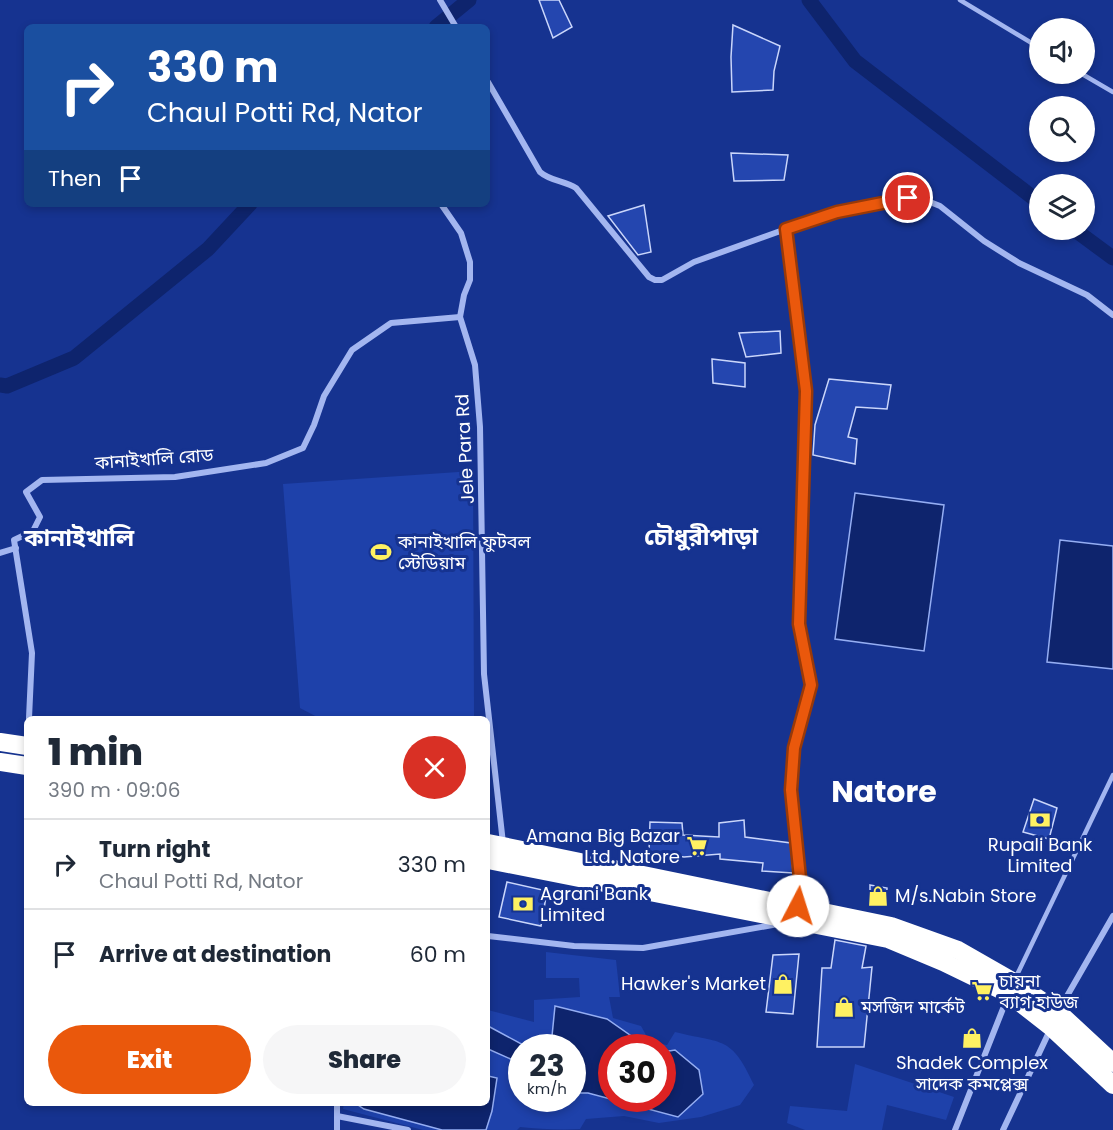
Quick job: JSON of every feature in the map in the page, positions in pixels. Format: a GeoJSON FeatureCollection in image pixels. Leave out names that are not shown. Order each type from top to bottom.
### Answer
{"type":"FeatureCollection","features":[{"type":"Feature","properties":{"kind":"highway"},"geometry":{"type":"LineString","coordinates":[[0,742],[24,746]]}},
{"type":"Feature","properties":{"kind":"highway"},"geometry":{"type":"LineString","coordinates":[[0,762],[24,766]]}},
{"type":"Feature","properties":{"kind":"highway"},"geometry":{"type":"LineString","coordinates":[[495,844],[807,915],[888,939],[1011,988],[1113,1064]]}},
{"type":"Feature","properties":{"kind":"highway"},"geometry":{"type":"LineString","coordinates":[[490,860],[634,890],[807,915]]}},
{"type":"Feature","properties":{"kind":"highway"},"geometry":{"type":"LineString","coordinates":[[1055,1020],[1113,1085]]}},
{"type":"Feature","properties":{"kind":"street"},"geometry":{"type":"LineString","coordinates":[[440,0],[454,24]]}},
{"type":"Feature","properties":{"kind":"street"},"geometry":{"type":"LineString","coordinates":[[490,85],[540,172],[545,177],[568,183],[576,188],[649,277],[655,280],[662,280],[694,262],[837,212],[908,198],[920,198],[940,206],[984,241],[1019,263],[1087,295],[1113,315]]}},
{"type":"Feature","properties":{"kind":"street","name":"Jele Para Rd"},"geometry":{"type":"LineString","coordinates":[[443,207],[461,233],[470,262],[470,280],[464,295],[460,317],[474,365],[480,427],[487,716]]}},
{"type":"Feature","properties":{"kind":"street"},"geometry":{"type":"LineString","coordinates":[[490,936],[574,946],[643,948],[807,915],[800,878],[791,790],[794,748],[811,685],[799,624],[806,391],[786,229]]}},
{"type":"Feature","properties":{"kind":"street","name":"কানাইখালি রোড"},"geometry":{"type":"LineString","coordinates":[[16,548],[15,540],[33,531],[40,518],[26,492],[42,480],[175,477],[266,463],[303,448],[324,396],[352,350],[391,323],[460,317]]}},
{"type":"Feature","properties":{"kind":"street"},"geometry":{"type":"LineString","coordinates":[[0,553],[16,548],[32,653],[29,716]]}},
{"type":"Feature","properties":{"kind":"street","name":"Jele Para Rd"},"geometry":{"type":"LineString","coordinates":[[490,767],[495,844]]}},
{"type":"Feature","properties":{"kind":"street"},"geometry":{"type":"LineString","coordinates":[[1003,1130],[1055,1020],[1113,916]]}},
{"type":"Feature","properties":{"kind":"street"},"geometry":{"type":"LineString","coordinates":[[955,1130],[1011,988]]}},
{"type":"Feature","properties":{"kind":"street"},"geometry":{"type":"LineString","coordinates":[[337,1106],[337,1130]]}},
{"type":"Feature","properties":{"kind":"street"},"geometry":{"type":"LineString","coordinates":[[337,1116],[408,1130]]}},
{"type":"Feature","properties":{"kind":"lane"},"geometry":{"type":"LineString","coordinates":[[960,0],[1029,41]]}},
{"type":"Feature","properties":{"kind":"lane"},"geometry":{"type":"LineString","coordinates":[[1095,82],[1113,92]]}},
{"type":"Feature","properties":{"kind":"lane"},"geometry":{"type":"LineString","coordinates":[[1011,988],[1113,775]]}},
{"type":"Feature","properties":{"kind":"shaded area","name":"কানাইখালি ফুটবল স্টেডিয়াম"},"geometry":{"type":"Polygon","coordinates":[[[473,471],[474,716],[315,716],[300,708],[283,484],[473,471]]]}},
{"type":"Feature","properties":{"kind":"shaded area"},"geometry":{"type":"Polygon","coordinates":[[[855,493],[944,505],[924,651],[835,639],[855,493]]]}},
{"type":"Feature","properties":{"kind":"shaded area"},"geometry":{"type":"Polygon","coordinates":[[[1060,540],[1113,546],[1113,669],[1047,662],[1060,540]]]}},
{"type":"Feature","properties":{"kind":"shaded area"},"geometry":{"type":"Polygon","coordinates":[[[546,952],[616,960],[620,997],[609,997],[613,1018],[641,1026],[646,1034],[628,1034],[607,1019],[576,1034],[508,1034],[508,1037],[490,1027],[490,1011],[534,1022],[534,1000],[580,997],[579,978],[546,978],[546,952]]]}},
{"type":"Feature","properties":{"kind":"shaded area"},"geometry":{"type":"Polygon","coordinates":[[[555,1006],[607,1019],[628,1034],[598,1034],[598,1096],[586,1093],[586,1034],[552,1034],[555,1006]]]}},
{"type":"Feature","properties":{"kind":"shaded area"},"geometry":{"type":"Polygon","coordinates":[[[490,1027],[508,1037],[508,1058],[490,1050],[490,1027]]]}},
{"type":"Feature","properties":{"kind":"shaded area"},"geometry":{"type":"Polygon","coordinates":[[[675,1032],[715,1041],[732,1049],[739,1057],[754,1085],[740,1105],[701,1117],[659,1123],[624,1116],[586,1119],[580,1129],[520,1127],[517,1130],[486,1130],[492,1111],[497,1078],[490,1076],[490,1050],[508,1058],[508,1112],[586,1112],[586,1093],[588,1093],[598,1096],[598,1112],[659,1112],[678,1117],[699,1070],[676,1051],[675,1032]]]}},
{"type":"Feature","properties":{"kind":"shaded area"},"geometry":{"type":"Polygon","coordinates":[[[676,1051],[699,1070],[703,1094],[678,1117],[659,1112],[676,1112],[676,1051]]]}},
{"type":"Feature","properties":{"kind":"shaded area"},"geometry":{"type":"Polygon","coordinates":[[[855,1064],[954,1097],[946,1120],[887,1105],[882,1130],[805,1130],[787,1123],[790,1106],[847,1111],[855,1064]]]}},
{"type":"Feature","properties":{"kind":"shaded area"},"geometry":{"type":"Polygon","coordinates":[[[490,1076],[497,1078],[492,1111],[486,1130],[442,1130],[360,1106],[490,1106],[490,1076]]]}},
{"type":"Feature","properties":{"kind":"shaded area"},"geometry":{"type":"Polygon","coordinates":[[[344,1106],[360,1106],[442,1130],[423,1130],[343,1109],[344,1106]]]}},
{"type":"Feature","properties":{"kind":"building"},"geometry":{"type":"Polygon","coordinates":[[[539,0],[559,0],[572,27],[553,38],[539,0]]]}},
{"type":"Feature","properties":{"kind":"building"},"geometry":{"type":"Polygon","coordinates":[[[733,25],[780,46],[774,71],[773,90],[732,92],[733,25]]]}},
{"type":"Feature","properties":{"kind":"building"},"geometry":{"type":"Polygon","coordinates":[[[731,153],[788,155],[784,180],[734,181],[731,153]]]}},
{"type":"Feature","properties":{"kind":"building"},"geometry":{"type":"Polygon","coordinates":[[[644,205],[651,252],[638,255],[608,216],[644,205]]]}},
{"type":"Feature","properties":{"kind":"building"},"geometry":{"type":"Polygon","coordinates":[[[780,331],[781,353],[746,357],[739,333],[780,331]]]}},
{"type":"Feature","properties":{"kind":"building"},"geometry":{"type":"Polygon","coordinates":[[[712,359],[745,363],[745,387],[713,383],[712,359]]]}},
{"type":"Feature","properties":{"kind":"building"},"geometry":{"type":"Polygon","coordinates":[[[829,379],[891,385],[887,409],[856,407],[848,437],[857,439],[855,464],[813,455],[815,425],[829,379]]]}},
{"type":"Feature","properties":{"kind":"building","name":"Rupali Bank Limited"},"geometry":{"type":"Polygon","coordinates":[[[1034,799],[1057,808],[1049,839],[1023,832],[1034,799]]]}},
{"type":"Feature","properties":{"kind":"building"},"geometry":{"type":"Polygon","coordinates":[[[744,820],[745,837],[791,843],[793,873],[762,871],[763,863],[720,859],[720,854],[684,857],[649,852],[650,822],[682,823],[683,835],[719,837],[719,823],[744,820]]]}},
{"type":"Feature","properties":{"kind":"building","name":"Agrani Bank Limited"},"geometry":{"type":"Polygon","coordinates":[[[507,882],[547,891],[541,926],[499,917],[507,882]]]}},
{"type":"Feature","properties":{"kind":"building","name":"M/s.Nabin Store"},"geometry":{"type":"Polygon","coordinates":[[[870,885],[887,888],[886,906],[870,904],[870,885]]]}},
{"type":"Feature","properties":{"kind":"building","name":"মসজিদ মার্কেট"},"geometry":{"type":"Polygon","coordinates":[[[835,940],[866,946],[862,968],[872,967],[864,1047],[817,1047],[822,968],[831,968],[835,940]]]}},
{"type":"Feature","properties":{"kind":"building","name":"Hawker's Market"},"geometry":{"type":"Polygon","coordinates":[[[799,954],[793,1014],[766,1012],[773,955],[799,954]]]}},
{"type":"Feature","properties":{"kind":"waterway"},"geometry":{"type":"LineString","coordinates":[[440,24],[469,0]]}},
{"type":"Feature","properties":{"kind":"waterway"},"geometry":{"type":"LineString","coordinates":[[809,0],[855,61],[1029,195]]}},
{"type":"Feature","properties":{"kind":"waterway"},"geometry":{"type":"LineString","coordinates":[[0,385],[7,386],[74,358],[208,249],[247,207]]}},
{"type":"Feature","properties":{"kind":"waterway"},"geometry":{"type":"LineString","coordinates":[[1089,240],[1113,258]]}},
{"type":"Feature","properties":{"kind":"place","name":"কানাইখালি ফুটবল স্টেডিয়াম"},"geometry":{"type":"Point","coordinates":[381,552]}},
{"type":"Feature","properties":{"kind":"place","name":"Rupali Bank Limited"},"geometry":{"type":"Point","coordinates":[1040,820]}},
{"type":"Feature","properties":{"kind":"place","name":"Amana Big Bazar Ltd. Natore"},"geometry":{"type":"Point","coordinates":[697,846]}},
{"type":"Feature","properties":{"kind":"place","name":"M/s.Nabin Store"},"geometry":{"type":"Point","coordinates":[878,896]}},
{"type":"Feature","properties":{"kind":"place","name":"Agrani Bank Limited"},"geometry":{"type":"Point","coordinates":[523,904]}},
{"type":"Feature","properties":{"kind":"place","name":"Hawker's Market"},"geometry":{"type":"Point","coordinates":[783,984]}},
{"type":"Feature","properties":{"kind":"place","name":"চায়না ব্যাগ হাউজ"},"geometry":{"type":"Point","coordinates":[982,991]}},
{"type":"Feature","properties":{"kind":"place","name":"মসজিদ মার্কেট"},"geometry":{"type":"Point","coordinates":[844,1007]}},
{"type":"Feature","properties":{"kind":"place","name":"Shadek Complex সাদেক কমপ্লেক্স"},"geometry":{"type":"Point","coordinates":[972,1038]}},
{"type":"Feature","properties":{"kind":"district","name":"চৌধুরীপাড়া"},"geometry":{"type":"Point","coordinates":[701,537]}},
{"type":"Feature","properties":{"kind":"district","name":"কানাইখালি"},"geometry":{"type":"Point","coordinates":[79,538]}},
{"type":"Feature","properties":{"kind":"district","name":"Natore"},"geometry":{"type":"Point","coordinates":[884,792]}},
{"type":"Feature","properties":{"kind":"route"},"geometry":{"type":"LineString","coordinates":[[798,906],[800,878],[798,841],[791,790],[794,748],[811,685],[799,624],[806,391],[786,229],[837,212],[908,198]]}}]}
